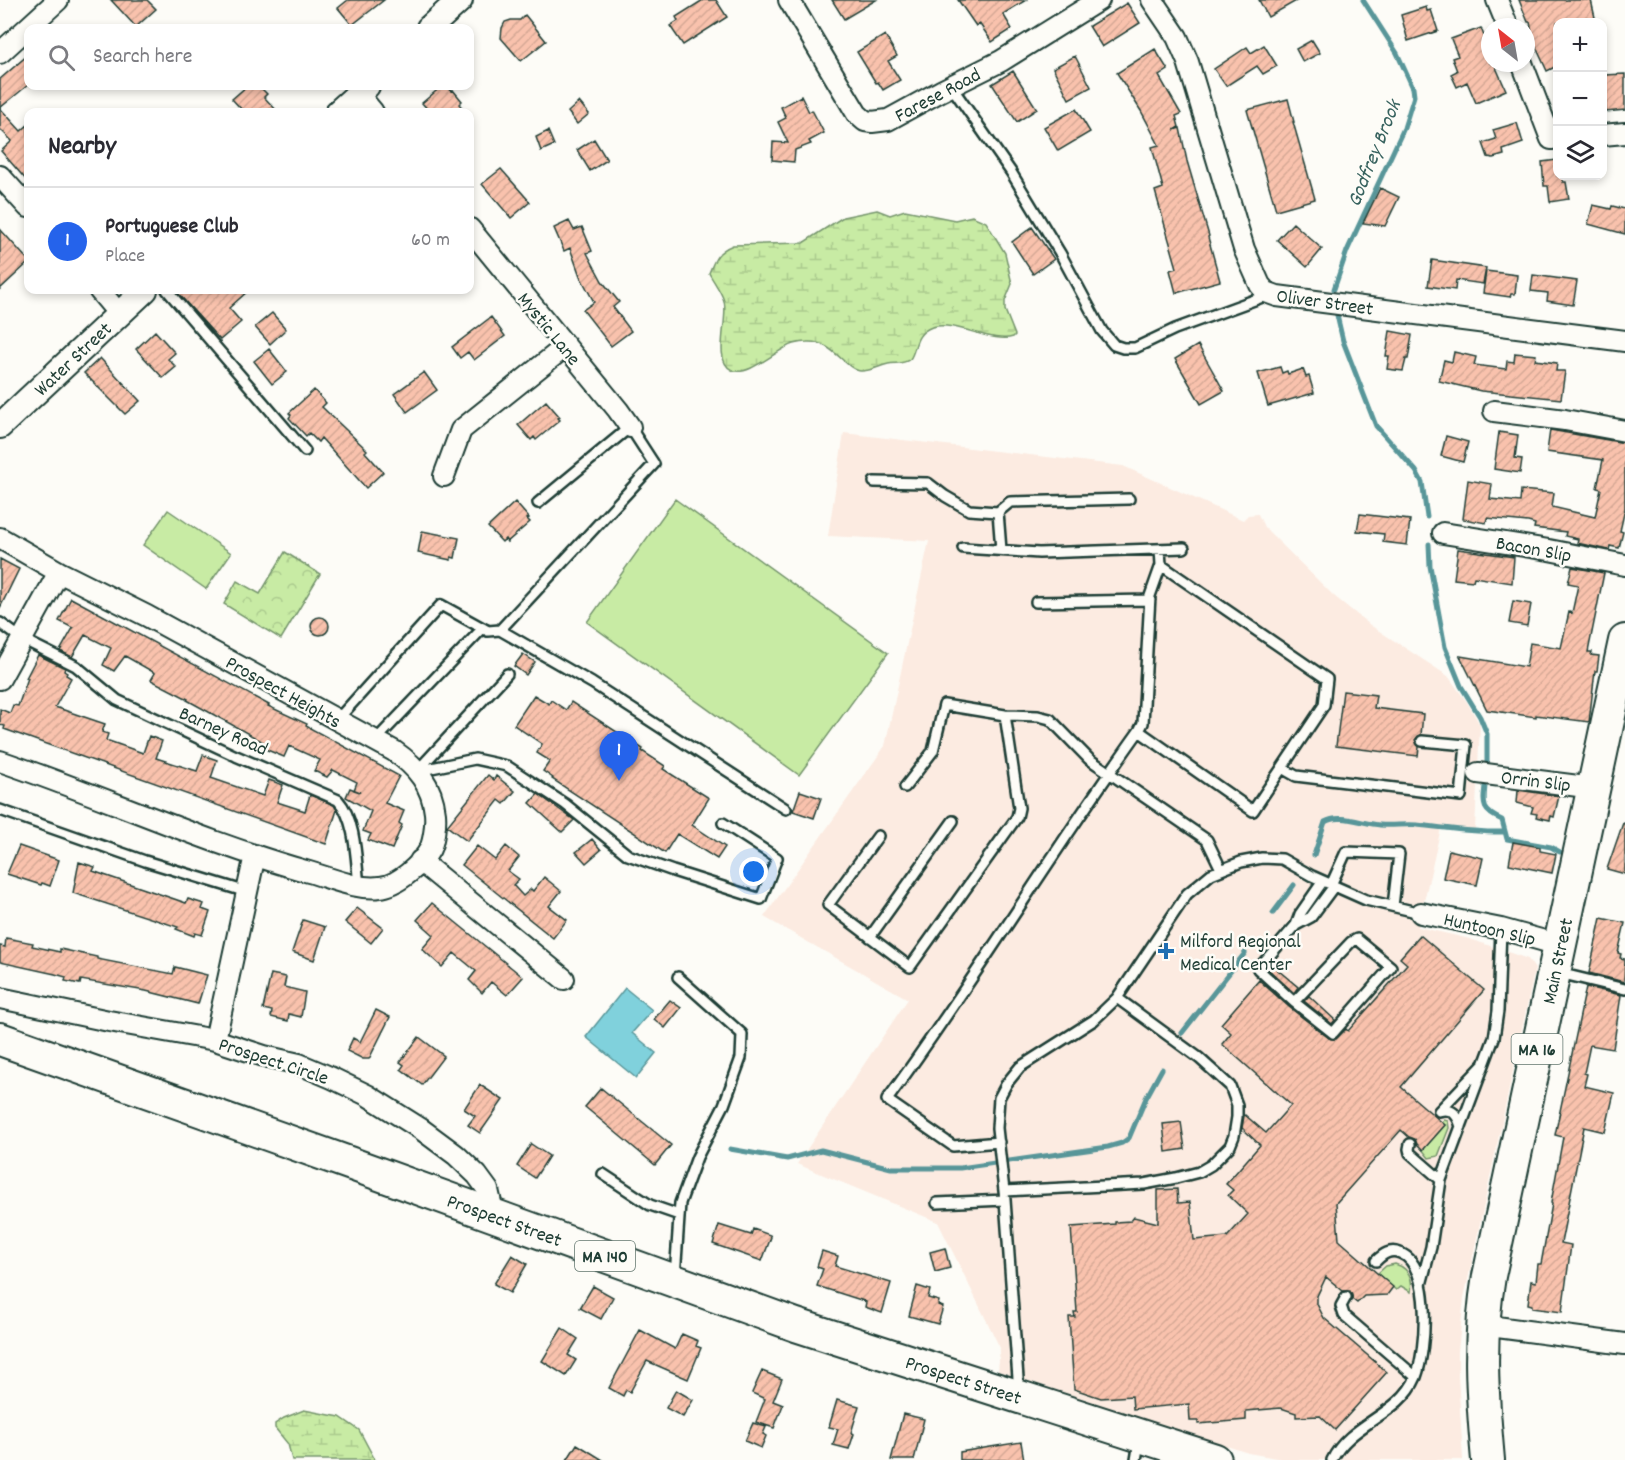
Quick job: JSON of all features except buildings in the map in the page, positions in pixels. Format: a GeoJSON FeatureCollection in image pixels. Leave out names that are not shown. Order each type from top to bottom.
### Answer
{"type":"FeatureCollection","features":[{"type":"Feature","properties":{"kind":"main road","name":"Main Street"},"geometry":{"type":"LineString","coordinates":[[1488,1460],[1482,1386],[1482,1325],[1491,1260],[1593,788],[1614,734],[1625,641]]}},
{"type":"Feature","properties":{"kind":"main road","name":"Prospect Street"},"geometry":{"type":"LineString","coordinates":[[0,1039],[796,1325],[1019,1397],[1138,1448],[1215,1460]]}},
{"type":"Feature","properties":{"kind":"street"},"geometry":{"type":"LineString","coordinates":[[32,24],[58,0]]}},
{"type":"Feature","properties":{"kind":"street"},"geometry":{"type":"LineString","coordinates":[[433,24],[460,0]]}},
{"type":"Feature","properties":{"kind":"street","name":"Farese Road"},"geometry":{"type":"LineString","coordinates":[[789,0],[855,111],[865,121],[876,123],[888,120],[1001,61],[1099,0]]}},
{"type":"Feature","properties":{"kind":"street","name":"Oliver Street"},"geometry":{"type":"LineString","coordinates":[[1152,0],[1186,55],[1247,259],[1260,285],[1270,294],[1286,298],[1625,341]]}},
{"type":"Feature","properties":{"kind":"street"},"geometry":{"type":"LineString","coordinates":[[1497,0],[1504,18]]}},
{"type":"Feature","properties":{"kind":"street"},"geometry":{"type":"LineString","coordinates":[[0,53],[24,31]]}},
{"type":"Feature","properties":{"kind":"street"},"geometry":{"type":"LineString","coordinates":[[1525,72],[1551,139],[1553,139]]}},
{"type":"Feature","properties":{"kind":"street"},"geometry":{"type":"LineString","coordinates":[[345,108],[366,97]]}},
{"type":"Feature","properties":{"kind":"street"},"geometry":{"type":"LineString","coordinates":[[1607,135],[1625,133]]}},
{"type":"Feature","properties":{"kind":"street"},"geometry":{"type":"LineString","coordinates":[[0,177],[24,203]]}},
{"type":"Feature","properties":{"kind":"street","name":"Mystic Lane"},"geometry":{"type":"LineString","coordinates":[[474,234],[630,427]]}},
{"type":"Feature","properties":{"kind":"street"},"geometry":{"type":"LineString","coordinates":[[102,294],[119,314]]}},
{"type":"Feature","properties":{"kind":"street","name":"Water Street"},"geometry":{"type":"LineString","coordinates":[[0,426],[141,294]]}},
{"type":"Feature","properties":{"kind":"street"},"geometry":{"type":"LineString","coordinates":[[444,476],[461,430],[566,346]]}},
{"type":"Feature","properties":{"kind":"street"},"geometry":{"type":"LineString","coordinates":[[1494,411],[1565,420],[1625,431]]}},
{"type":"Feature","properties":{"kind":"street","name":"Bacon Slip"},"geometry":{"type":"LineString","coordinates":[[1443,533],[1549,550],[1625,566]]}},
{"type":"Feature","properties":{"kind":"street","name":"Prospect Heights"},"geometry":{"type":"LineString","coordinates":[[0,538],[59,572],[147,616],[394,751],[412,764],[428,788],[435,815],[430,849],[408,874],[382,888],[359,886],[255,855],[0,761]]}},
{"type":"Feature","properties":{"kind":"street"},"geometry":{"type":"LineString","coordinates":[[0,679],[59,572]]}},
{"type":"Feature","properties":{"kind":"street","name":"Orrin Slip"},"geometry":{"type":"LineString","coordinates":[[1470,772],[1593,788]]}},
{"type":"Feature","properties":{"kind":"street"},"geometry":{"type":"LineString","coordinates":[[215,1040],[255,855]]}},
{"type":"Feature","properties":{"kind":"street"},"geometry":{"type":"LineString","coordinates":[[420,861],[564,979]]}},
{"type":"Feature","properties":{"kind":"street","name":"Huntoon Slip"},"geometry":{"type":"LineString","coordinates":[[1421,913],[1501,929],[1557,958]]}},
{"type":"Feature","properties":{"kind":"street","name":"Prospect Circle"},"geometry":{"type":"LineString","coordinates":[[0,998],[215,1040],[264,1056],[299,1064],[367,1095],[438,1142],[477,1175],[489,1190],[494,1216]]}},
{"type":"Feature","properties":{"kind":"street"},"geometry":{"type":"LineString","coordinates":[[1482,1325],[1625,1344]]}},
{"type":"Feature","properties":{"kind":"lane"},"geometry":{"type":"LineString","coordinates":[[951,86],[1011,172],[1060,253],[1102,331],[1114,345],[1135,348],[1175,329],[1270,294]]}},
{"type":"Feature","properties":{"kind":"lane"},"geometry":{"type":"LineString","coordinates":[[170,294],[305,451]]}},
{"type":"Feature","properties":{"kind":"lane"},"geometry":{"type":"LineString","coordinates":[[500,630],[654,464],[630,427],[538,502]]}},
{"type":"Feature","properties":{"kind":"lane"},"geometry":{"type":"LineString","coordinates":[[874,482],[928,483],[969,510],[998,512],[1010,502],[1129,499]]}},
{"type":"Feature","properties":{"kind":"lane"},"geometry":{"type":"LineString","coordinates":[[998,512],[1001,550]]}},
{"type":"Feature","properties":{"kind":"lane"},"geometry":{"type":"LineString","coordinates":[[963,549],[1040,553],[1184,548]]}},
{"type":"Feature","properties":{"kind":"lane"},"geometry":{"type":"LineString","coordinates":[[999,1146],[953,1146],[887,1100],[937,1030],[1143,723],[1149,600],[1161,565],[1160,549]]}},
{"type":"Feature","properties":{"kind":"lane"},"geometry":{"type":"LineString","coordinates":[[1139,731],[1253,811],[1324,705],[1326,679],[1161,565]]}},
{"type":"Feature","properties":{"kind":"lane"},"geometry":{"type":"LineString","coordinates":[[1036,602],[1149,600]]}},
{"type":"Feature","properties":{"kind":"lane"},"geometry":{"type":"LineString","coordinates":[[337,720],[441,605],[488,631],[500,630],[592,683],[786,809]]}},
{"type":"Feature","properties":{"kind":"lane","name":"Barney Road"},"geometry":{"type":"LineString","coordinates":[[0,623],[22,639],[76,666],[117,700],[236,756],[338,800],[345,807],[350,818],[359,886]]}},
{"type":"Feature","properties":{"kind":"lane"},"geometry":{"type":"LineString","coordinates":[[375,741],[483,628]]}},
{"type":"Feature","properties":{"kind":"lane"},"geometry":{"type":"LineString","coordinates":[[417,771],[507,674]]}},
{"type":"Feature","properties":{"kind":"lane"},"geometry":{"type":"LineString","coordinates":[[905,787],[933,752],[944,705],[1005,715],[1038,716],[1050,719],[1089,759],[1207,840],[1221,869]]}},
{"type":"Feature","properties":{"kind":"lane"},"geometry":{"type":"LineString","coordinates":[[878,836],[828,905],[910,967],[1017,818],[1019,808],[1005,715]]}},
{"type":"Feature","properties":{"kind":"lane"},"geometry":{"type":"LineString","coordinates":[[1282,768],[1296,776],[1461,796],[1470,772],[1466,745],[1422,741]]}},
{"type":"Feature","properties":{"kind":"lane"},"geometry":{"type":"LineString","coordinates":[[417,771],[475,759],[507,766],[564,804],[628,855],[761,898],[777,858],[723,823]]}},
{"type":"Feature","properties":{"kind":"lane"},"geometry":{"type":"LineString","coordinates":[[0,810],[145,861],[247,892]]}},
{"type":"Feature","properties":{"kind":"lane"},"geometry":{"type":"LineString","coordinates":[[870,937],[952,821]]}},
{"type":"Feature","properties":{"kind":"lane"},"geometry":{"type":"LineString","coordinates":[[1294,1002],[1351,942],[1357,939],[1391,967],[1333,1033],[1294,1002],[1258,969],[1296,925],[1300,914],[1329,884],[1346,852],[1399,854],[1393,906]]}},
{"type":"Feature","properties":{"kind":"lane"},"geometry":{"type":"LineString","coordinates":[[1019,1397],[1005,1195],[997,1118],[999,1098],[1015,1071],[1094,1020],[1117,998],[1187,894],[1211,874],[1221,869],[1240,862],[1262,858],[1282,859],[1329,884],[1366,900],[1421,913]]}},
{"type":"Feature","properties":{"kind":"lane"},"geometry":{"type":"LineString","coordinates":[[1421,1285],[1431,1247],[1441,1180],[1494,1038],[1498,1011],[1501,929]]}},
{"type":"Feature","properties":{"kind":"lane"},"geometry":{"type":"LineString","coordinates":[[1557,958],[1625,989]]}},
{"type":"Feature","properties":{"kind":"lane"},"geometry":{"type":"LineString","coordinates":[[675,1282],[680,1203],[697,1157],[724,1105],[738,1067],[741,1058],[742,1034],[678,977]]}},
{"type":"Feature","properties":{"kind":"lane"},"geometry":{"type":"LineString","coordinates":[[937,1203],[1144,1184],[1176,1178],[1198,1172],[1211,1165],[1230,1146],[1234,1136],[1237,1105],[1230,1086],[1199,1058],[1117,998]]}},
{"type":"Feature","properties":{"kind":"lane"},"geometry":{"type":"LineString","coordinates":[[1461,1127],[1458,1117],[1453,1112],[1439,1111],[1486,1062]]}},
{"type":"Feature","properties":{"kind":"lane"},"geometry":{"type":"LineString","coordinates":[[1410,1144],[1410,1153],[1441,1180]]}},
{"type":"Feature","properties":{"kind":"lane"},"geometry":{"type":"LineString","coordinates":[[603,1174],[650,1205],[679,1215]]}},
{"type":"Feature","properties":{"kind":"lane"},"geometry":{"type":"LineString","coordinates":[[1332,1460],[1353,1435],[1400,1398],[1416,1377],[1424,1344],[1421,1285],[1416,1267],[1405,1255],[1393,1251],[1386,1253],[1376,1261]]}},
{"type":"Feature","properties":{"kind":"lane"},"geometry":{"type":"LineString","coordinates":[[1346,1297],[1341,1306],[1344,1315],[1416,1377]]}},
{"type":"Feature","properties":{"kind":"shaded area","name":"Milford Regional Medical Center"},"geometry":{"type":"Polygon","coordinates":[[[844,433],[1123,466],[1243,520],[1248,515],[1258,514],[1264,527],[1334,596],[1370,625],[1448,676],[1467,702],[1480,725],[1475,829],[1441,828],[1418,927],[1470,939],[1528,959],[1535,969],[1464,1298],[1458,1351],[1463,1460],[1288,1460],[1248,1453],[998,1371],[1000,1348],[938,1222],[797,1164],[908,999],[764,917],[885,746],[929,541],[828,536],[844,433]]]}},
{"type":"Feature","properties":{"kind":"green space"},"geometry":{"type":"Polygon","coordinates":[[[877,210],[890,215],[905,210],[955,220],[972,216],[986,222],[1005,253],[1012,284],[1005,301],[1005,310],[1015,335],[1005,338],[952,327],[932,327],[919,338],[908,361],[864,371],[855,370],[832,350],[807,342],[786,347],[746,370],[732,370],[726,365],[722,349],[724,301],[709,273],[720,253],[733,245],[803,243],[843,217],[877,210]]]}},
{"type":"Feature","properties":{"kind":"green space"},"geometry":{"type":"Polygon","coordinates":[[[675,499],[888,653],[799,775],[587,622],[675,499]]]}},
{"type":"Feature","properties":{"kind":"green space"},"geometry":{"type":"Polygon","coordinates":[[[168,510],[231,553],[206,589],[143,545],[168,510]]]}},
{"type":"Feature","properties":{"kind":"green space"},"geometry":{"type":"Polygon","coordinates":[[[285,552],[320,574],[281,639],[224,604],[237,581],[260,594],[285,552]]]}},
{"type":"Feature","properties":{"kind":"green space"},"geometry":{"type":"Polygon","coordinates":[[[1448,1121],[1449,1128],[1438,1156],[1429,1158],[1421,1148],[1423,1150],[1445,1125],[1442,1122],[1448,1121]]]}},
{"type":"Feature","properties":{"kind":"green space"},"geometry":{"type":"Polygon","coordinates":[[[1395,1264],[1407,1271],[1411,1292],[1401,1286],[1396,1290],[1377,1274],[1386,1266],[1395,1264]]]}},
{"type":"Feature","properties":{"kind":"green space"},"geometry":{"type":"Polygon","coordinates":[[[304,1410],[340,1417],[359,1430],[375,1460],[292,1460],[288,1444],[275,1428],[275,1424],[304,1410]]]}},
{"type":"Feature","properties":{"kind":"water"},"geometry":{"type":"Polygon","coordinates":[[[625,988],[652,1010],[632,1033],[656,1053],[636,1078],[586,1037],[625,988]]]}},
{"type":"Feature","properties":{"kind":"waterway","name":"Godfrey Brook"},"geometry":{"type":"LineString","coordinates":[[1334,289],[1347,251],[1404,128],[1414,96],[1413,88],[1397,53],[1363,0]]}},
{"type":"Feature","properties":{"kind":"waterway","name":"Godfrey Brook"},"geometry":{"type":"LineString","coordinates":[[1336,311],[1343,341],[1376,426],[1416,471],[1422,482],[1427,517]]}},
{"type":"Feature","properties":{"kind":"waterway","name":"Godfrey Brook"},"geometry":{"type":"LineString","coordinates":[[1429,544],[1430,566],[1445,647],[1461,686],[1480,717],[1487,734],[1487,764]]}},
{"type":"Feature","properties":{"kind":"waterway","name":"Godfrey Brook"},"geometry":{"type":"LineString","coordinates":[[1485,786],[1485,807],[1487,811],[1502,820],[1507,839],[1551,847],[1560,852]]}},
{"type":"Feature","properties":{"kind":"waterway"},"geometry":{"type":"LineString","coordinates":[[1314,855],[1325,822],[1338,819],[1380,825],[1417,825],[1505,832]]}},
{"type":"Feature","properties":{"kind":"waterway"},"geometry":{"type":"LineString","coordinates":[[1273,913],[1294,885]]}},
{"type":"Feature","properties":{"kind":"waterway"},"geometry":{"type":"LineString","coordinates":[[1182,1033],[1245,953]]}},
{"type":"Feature","properties":{"kind":"waterway"},"geometry":{"type":"LineString","coordinates":[[730,1149],[787,1159],[821,1150],[891,1168],[960,1168],[1108,1147],[1122,1143],[1129,1138],[1146,1098],[1162,1069]]}},
{"type":"Feature","properties":{"kind":"place","name":"Portuguese Club"},"geometry":{"type":"Point","coordinates":[619,781]}},
{"type":"Feature","properties":{"kind":"place","name":"Milford Regional Medical Center"},"geometry":{"type":"Point","coordinates":[1166,951]}}]}
